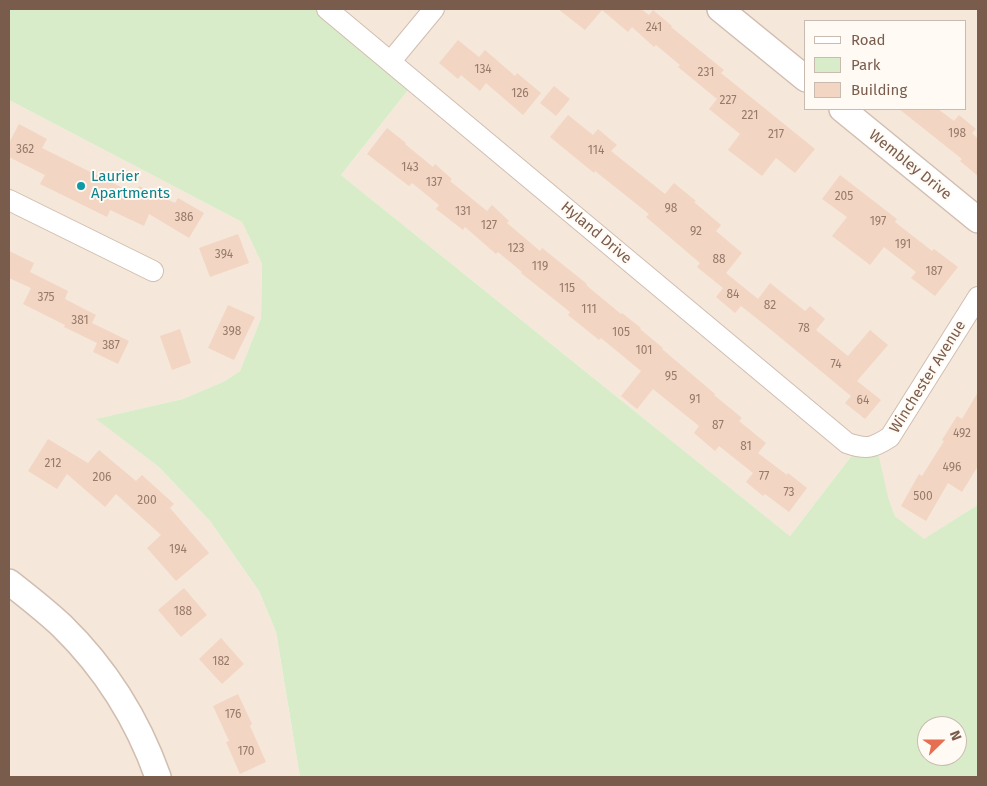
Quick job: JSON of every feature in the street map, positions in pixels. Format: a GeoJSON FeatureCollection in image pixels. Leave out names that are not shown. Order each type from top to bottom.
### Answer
{"type":"FeatureCollection","features":[{"type":"Feature","properties":{"kind":"street","name":"Hyland Drive"},"geometry":{"type":"LineString","coordinates":[[328,9],[847,443],[859,447],[868,447]]}},
{"type":"Feature","properties":{"kind":"street"},"geometry":{"type":"LineString","coordinates":[[391,61],[434,9]]}},
{"type":"Feature","properties":{"kind":"street"},"geometry":{"type":"LineString","coordinates":[[720,9],[804,77]]}},
{"type":"Feature","properties":{"kind":"street","name":"Wembley Drive"},"geometry":{"type":"LineString","coordinates":[[843,110],[978,220]]}},
{"type":"Feature","properties":{"kind":"street"},"geometry":{"type":"LineString","coordinates":[[9,200],[153,271]]}},
{"type":"Feature","properties":{"kind":"street","name":"Winchester Avenue"},"geometry":{"type":"LineString","coordinates":[[868,447],[876,446],[890,437],[978,297]]}},
{"type":"Feature","properties":{"kind":"street"},"geometry":{"type":"LineString","coordinates":[[9,582],[62,626],[102,672],[133,720],[158,777]]}},
{"type":"Feature","properties":{"kind":"shaded area"},"geometry":{"type":"Polygon","coordinates":[[[330,9],[978,9],[978,503],[924,540],[895,516],[888,497],[859,446],[790,536],[341,175],[416,80],[330,9]]]}},
{"type":"Feature","properties":{"kind":"shaded area"},"geometry":{"type":"Polygon","coordinates":[[[9,100],[242,222],[262,264],[261,318],[240,371],[225,381],[183,399],[97,419],[159,467],[210,521],[259,591],[276,632],[300,777],[9,777],[9,100]]]}},
{"type":"Feature","properties":{"kind":"green space"},"geometry":{"type":"Polygon","coordinates":[[[9,9],[330,9],[416,80],[341,175],[790,536],[859,446],[876,444],[888,497],[895,516],[924,539],[978,503],[978,777],[300,777],[276,632],[259,591],[210,521],[159,467],[96,419],[183,399],[225,381],[240,371],[261,318],[262,264],[242,222],[9,100],[9,9]]]}},
{"type":"Feature","properties":{"kind":"building"},"geometry":{"type":"Polygon","coordinates":[[[558,9],[641,9],[649,15],[653,10],[724,70],[721,73],[815,149],[795,173],[776,158],[762,176],[728,150],[740,134],[709,109],[717,99],[678,67],[680,65],[656,45],[654,47],[632,27],[628,32],[602,10],[585,30],[558,9]]]}},
{"type":"Feature","properties":{"kind":"building"},"geometry":{"type":"Polygon","coordinates":[[[458,40],[479,57],[485,50],[515,76],[517,73],[541,93],[523,115],[486,83],[480,91],[461,75],[458,79],[439,63],[458,40]]]}},
{"type":"Feature","properties":{"kind":"building"},"geometry":{"type":"Polygon","coordinates":[[[554,86],[570,99],[556,116],[540,103],[554,86]]]}},
{"type":"Feature","properties":{"kind":"building"},"geometry":{"type":"Polygon","coordinates":[[[900,110],[939,110],[954,121],[959,115],[976,129],[972,133],[978,139],[978,176],[960,161],[962,159],[900,110]]]}},
{"type":"Feature","properties":{"kind":"building"},"geometry":{"type":"Polygon","coordinates":[[[568,115],[593,135],[598,129],[617,145],[611,151],[665,194],[674,183],[721,225],[716,231],[742,253],[726,273],[758,299],[770,283],[805,311],[810,306],[825,319],[816,330],[848,356],[870,330],[888,345],[857,381],[881,400],[865,419],[845,403],[851,396],[770,329],[741,306],[735,313],[716,297],[723,288],[697,267],[700,263],[646,217],[649,214],[550,137],[568,115]]]}},
{"type":"Feature","properties":{"kind":"building"},"geometry":{"type":"Polygon","coordinates":[[[19,124],[47,139],[42,148],[135,194],[139,186],[175,203],[178,198],[204,213],[189,238],[149,214],[144,226],[110,210],[107,217],[40,184],[45,175],[9,157],[9,143],[19,124]]]}},
{"type":"Feature","properties":{"kind":"building"},"geometry":{"type":"Polygon","coordinates":[[[387,128],[433,167],[435,164],[452,179],[450,181],[487,211],[492,205],[509,221],[507,223],[540,251],[542,248],[621,314],[641,328],[662,349],[742,418],[739,421],[766,443],[758,453],[807,488],[789,512],[765,494],[763,496],[746,482],[753,473],[719,446],[715,451],[694,433],[699,426],[653,389],[637,409],[621,396],[641,371],[601,338],[599,340],[568,315],[570,312],[498,252],[496,254],[465,227],[463,230],[436,209],[439,205],[412,183],[409,186],[367,154],[387,128]]]}},
{"type":"Feature","properties":{"kind":"building"},"geometry":{"type":"Polygon","coordinates":[[[840,175],[897,219],[895,222],[932,251],[934,249],[958,267],[935,296],[911,278],[916,272],[884,247],[870,265],[832,236],[847,217],[822,199],[840,175]]]}},
{"type":"Feature","properties":{"kind":"building"},"geometry":{"type":"Polygon","coordinates":[[[238,234],[249,263],[210,277],[199,248],[238,234]]]}},
{"type":"Feature","properties":{"kind":"building"},"geometry":{"type":"Polygon","coordinates":[[[9,251],[34,263],[30,272],[68,291],[65,299],[96,315],[92,323],[129,341],[118,364],[93,352],[97,343],[23,304],[31,288],[9,278],[9,251]]]}},
{"type":"Feature","properties":{"kind":"building"},"geometry":{"type":"Polygon","coordinates":[[[228,305],[255,317],[234,360],[208,348],[228,305]]]}},
{"type":"Feature","properties":{"kind":"building"},"geometry":{"type":"Polygon","coordinates":[[[180,329],[191,363],[172,370],[160,336],[180,329]]]}},
{"type":"Feature","properties":{"kind":"building"},"geometry":{"type":"Polygon","coordinates":[[[978,392],[978,466],[962,492],[948,483],[926,521],[901,506],[919,474],[922,476],[944,441],[942,440],[957,416],[962,419],[978,392]]]}},
{"type":"Feature","properties":{"kind":"building"},"geometry":{"type":"Polygon","coordinates":[[[48,439],[88,463],[99,450],[136,481],[142,475],[174,504],[170,508],[209,553],[176,581],[147,548],[161,535],[116,494],[105,507],[67,474],[57,489],[28,471],[48,439]]]}},
{"type":"Feature","properties":{"kind":"building"},"geometry":{"type":"Polygon","coordinates":[[[184,588],[207,615],[181,637],[158,610],[184,588]]]}},
{"type":"Feature","properties":{"kind":"building"},"geometry":{"type":"Polygon","coordinates":[[[221,638],[244,664],[222,684],[199,659],[221,638]]]}},
{"type":"Feature","properties":{"kind":"building"},"geometry":{"type":"Polygon","coordinates":[[[238,694],[252,724],[250,726],[266,762],[240,774],[226,742],[229,741],[213,706],[238,694]]]}},
{"type":"Feature","properties":{"kind":"place","name":"Laurier Apartments"},"geometry":{"type":"Point","coordinates":[81,186]}}]}
